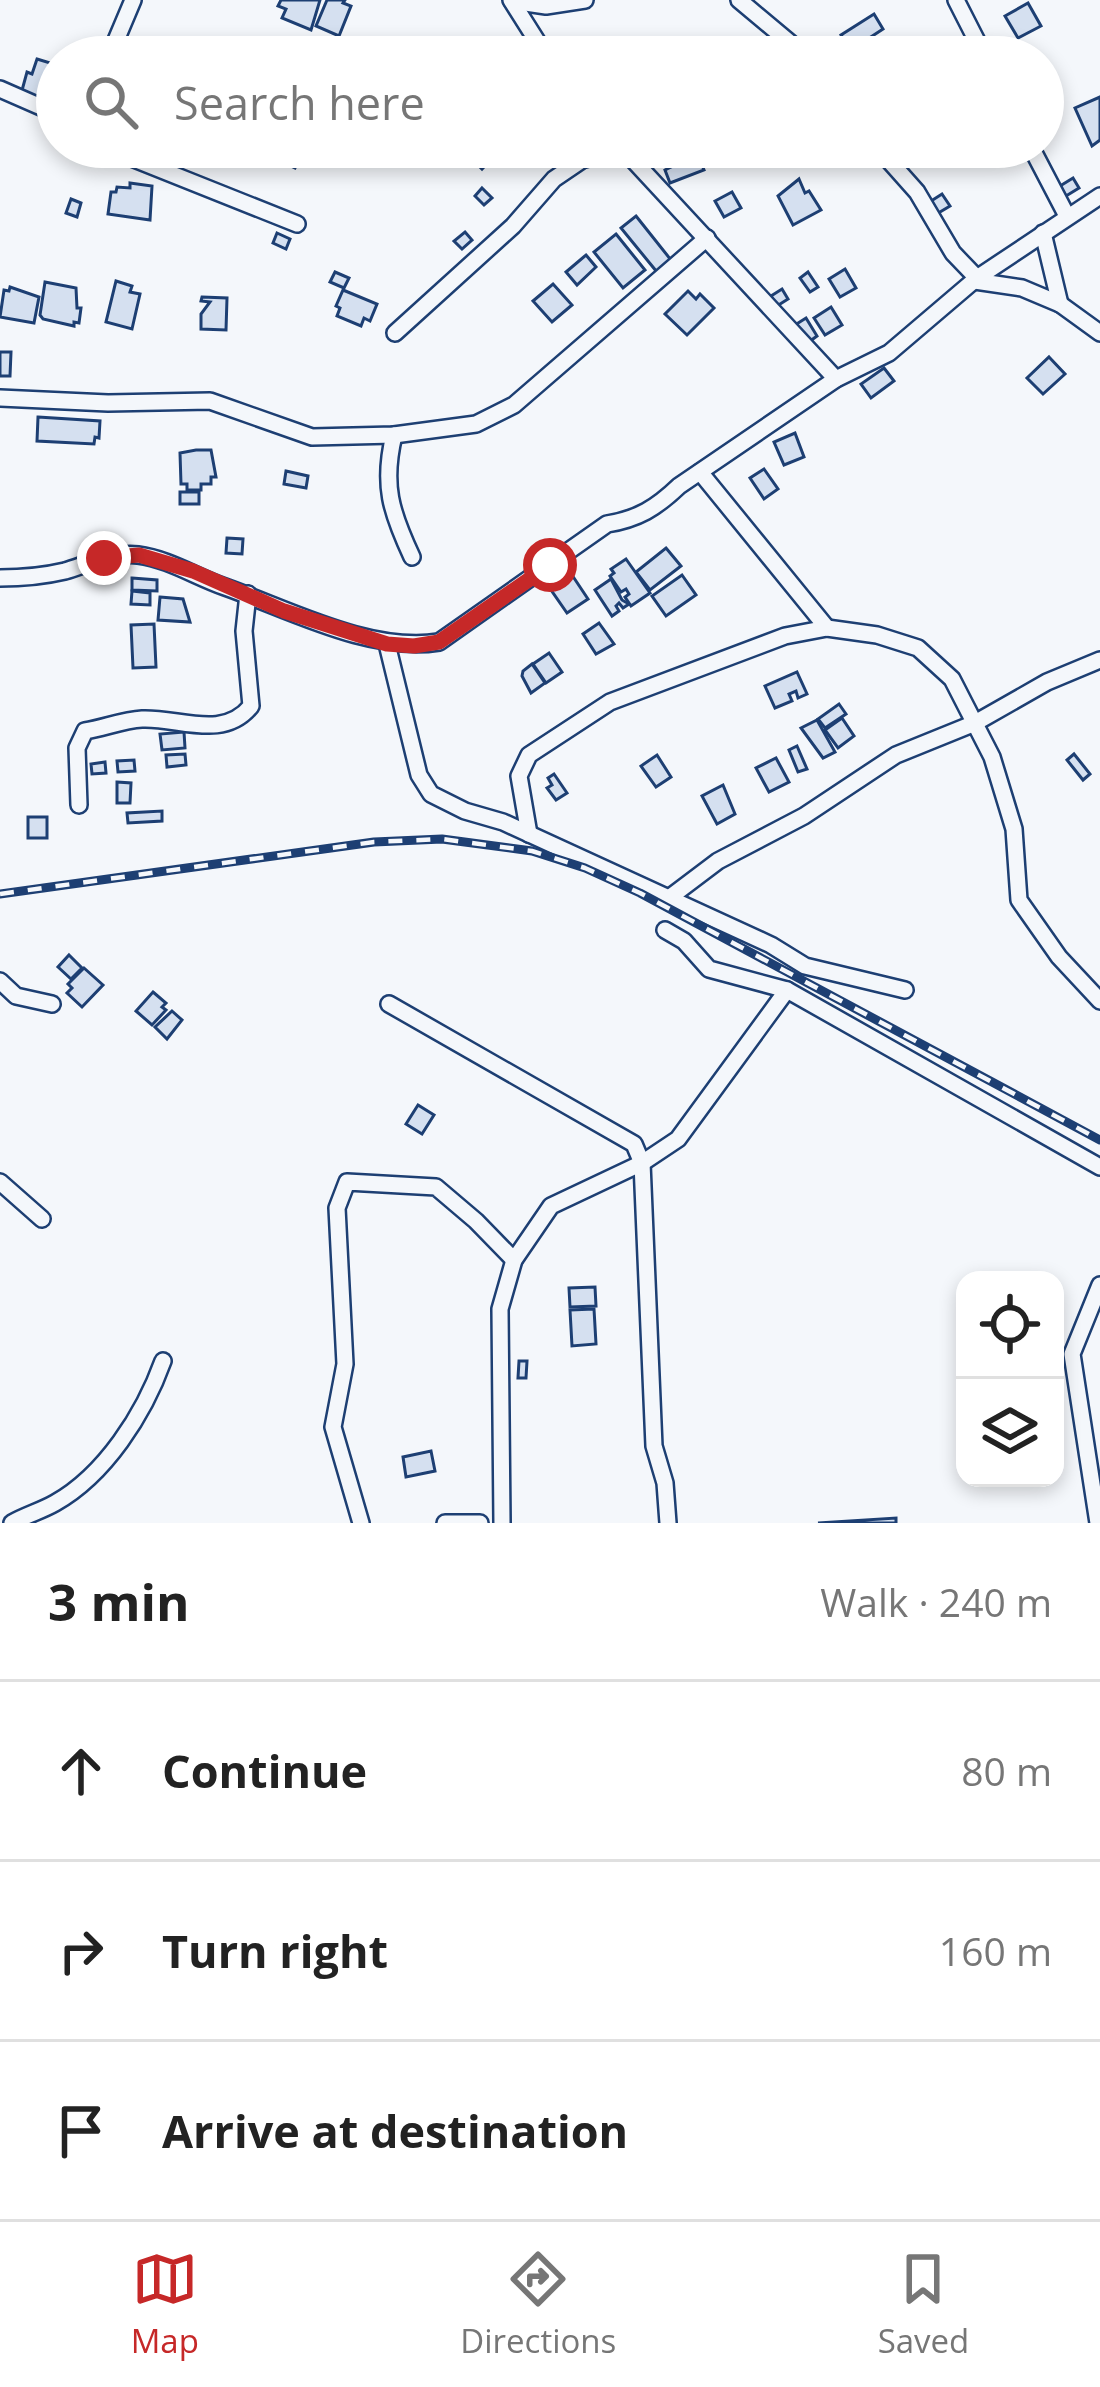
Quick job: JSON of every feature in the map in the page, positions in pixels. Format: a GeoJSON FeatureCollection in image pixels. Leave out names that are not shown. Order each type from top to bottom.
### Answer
{"type":"FeatureCollection","features":[{"type":"Feature","properties":{"kind":"street"},"geometry":{"type":"LineString","coordinates":[[118,36],[133,0]]}},
{"type":"Feature","properties":{"kind":"street"},"geometry":{"type":"LineString","coordinates":[[512,0],[546,6],[585,0]]}},
{"type":"Feature","properties":{"kind":"street"},"geometry":{"type":"LineString","coordinates":[[512,0],[534,36]]}},
{"type":"Feature","properties":{"kind":"street"},"geometry":{"type":"LineString","coordinates":[[740,0],[782,36]]}},
{"type":"Feature","properties":{"kind":"street"},"geometry":{"type":"LineString","coordinates":[[956,0],[974,36]]}},
{"type":"Feature","properties":{"kind":"street"},"geometry":{"type":"LineString","coordinates":[[0,89],[36,105]]}},
{"type":"Feature","properties":{"kind":"street"},"geometry":{"type":"LineString","coordinates":[[156,168],[296,224]]}},
{"type":"Feature","properties":{"kind":"street"},"geometry":{"type":"LineString","coordinates":[[395,333],[570,168]]}},
{"type":"Feature","properties":{"kind":"street"},"geometry":{"type":"LineString","coordinates":[[641,168],[836,380]]}},
{"type":"Feature","properties":{"kind":"street"},"geometry":{"type":"LineString","coordinates":[[895,168],[976,279],[1022,288],[1060,304],[1100,333]]}},
{"type":"Feature","properties":{"kind":"street"},"geometry":{"type":"LineString","coordinates":[[1042,168],[1067,216]]}},
{"type":"Feature","properties":{"kind":"street"},"geometry":{"type":"LineString","coordinates":[[0,578],[61,572],[104,558],[139,555],[284,611],[387,644],[439,642],[607,524],[635,520],[836,380],[889,353],[976,279],[1100,196]]}},
{"type":"Feature","properties":{"kind":"street"},"geometry":{"type":"LineString","coordinates":[[1042,233],[1060,304]]}},
{"type":"Feature","properties":{"kind":"street"},"geometry":{"type":"LineString","coordinates":[[0,398],[210,401],[312,437],[394,435],[476,424],[514,405],[707,238]]}},
{"type":"Feature","properties":{"kind":"street"},"geometry":{"type":"LineString","coordinates":[[394,435],[386,465],[391,512],[412,557]]}},
{"type":"Feature","properties":{"kind":"street"},"geometry":{"type":"LineString","coordinates":[[700,472],[827,628]]}},
{"type":"Feature","properties":{"kind":"street"},"geometry":{"type":"LineString","coordinates":[[79,806],[77,748],[85,731],[144,719],[200,727],[231,721],[251,706],[244,631],[248,594]]}},
{"type":"Feature","properties":{"kind":"street"},"geometry":{"type":"LineString","coordinates":[[530,834],[519,776],[529,754],[610,702],[785,636],[827,628],[877,635],[918,648],[952,679],[992,757],[1014,829],[1019,900],[1059,957],[1100,1001]]}},
{"type":"Feature","properties":{"kind":"street"},"geometry":{"type":"LineString","coordinates":[[387,644],[419,776],[431,794],[530,834],[771,945],[805,966],[904,990]]}},
{"type":"Feature","properties":{"kind":"street"},"geometry":{"type":"LineString","coordinates":[[669,898],[718,861],[804,816],[896,754],[975,723],[1047,682],[1100,660]]}},
{"type":"Feature","properties":{"kind":"street"},"geometry":{"type":"LineString","coordinates":[[664,930],[684,941],[710,969],[788,990],[1100,1167]]}},
{"type":"Feature","properties":{"kind":"street"},"geometry":{"type":"LineString","coordinates":[[0,981],[16,996],[52,1004]]}},
{"type":"Feature","properties":{"kind":"street"},"geometry":{"type":"LineString","coordinates":[[502,1523],[500,1309],[514,1261],[550,1206],[642,1163],[678,1139],[788,990]]}},
{"type":"Feature","properties":{"kind":"street"},"geometry":{"type":"LineString","coordinates":[[389,1004],[634,1144],[642,1163],[654,1446],[665,1483],[668,1523]]}},
{"type":"Feature","properties":{"kind":"street"},"geometry":{"type":"LineString","coordinates":[[0,1182],[42,1219]]}},
{"type":"Feature","properties":{"kind":"street"},"geometry":{"type":"LineString","coordinates":[[361,1523],[333,1427],[345,1364],[340,1190],[346,1182],[436,1187],[514,1261]]}},
{"type":"Feature","properties":{"kind":"street"},"geometry":{"type":"LineString","coordinates":[[1098,1523],[1072,1354],[1100,1285]]}},
{"type":"Feature","properties":{"kind":"street"},"geometry":{"type":"LineString","coordinates":[[12,1523],[57,1502],[86,1479],[129,1430],[163,1361]]}},
{"type":"Feature","properties":{"kind":"street"},"geometry":{"type":"LineString","coordinates":[[445,1523],[479,1523]]}},
{"type":"Feature","properties":{"kind":"building"},"geometry":{"type":"Polygon","coordinates":[[[281,0],[320,0],[311,30],[282,18],[286,9],[278,6],[281,0]]]}},
{"type":"Feature","properties":{"kind":"building"},"geometry":{"type":"Polygon","coordinates":[[[327,0],[345,0],[351,6],[339,36],[316,26],[327,0]]]}},
{"type":"Feature","properties":{"kind":"building"},"geometry":{"type":"Polygon","coordinates":[[[1028,3],[1041,26],[1017,36],[1005,16],[1028,3]]]}},
{"type":"Feature","properties":{"kind":"building"},"geometry":{"type":"Polygon","coordinates":[[[874,14],[883,29],[872,36],[841,35],[874,14]]]}},
{"type":"Feature","properties":{"kind":"building"},"geometry":{"type":"Polygon","coordinates":[[[36,62],[36,99],[21,94],[27,72],[32,74],[36,62]]]}},
{"type":"Feature","properties":{"kind":"building"},"geometry":{"type":"Polygon","coordinates":[[[1100,97],[1100,140],[1092,146],[1075,108],[1100,97]]]}},
{"type":"Feature","properties":{"kind":"building"},"geometry":{"type":"Polygon","coordinates":[[[703,168],[704,170],[670,183],[665,170],[703,168]]]}},
{"type":"Feature","properties":{"kind":"building"},"geometry":{"type":"Polygon","coordinates":[[[1073,178],[1079,188],[1066,196],[1060,186],[1073,178]]]}},
{"type":"Feature","properties":{"kind":"building"},"geometry":{"type":"Polygon","coordinates":[[[799,179],[821,210],[793,225],[778,196],[799,179]]]}},
{"type":"Feature","properties":{"kind":"building"},"geometry":{"type":"Polygon","coordinates":[[[130,183],[152,186],[150,220],[108,214],[111,192],[117,187],[130,188],[130,183]]]}},
{"type":"Feature","properties":{"kind":"building"},"geometry":{"type":"Polygon","coordinates":[[[482,188],[492,198],[484,205],[475,196],[482,188]]]}},
{"type":"Feature","properties":{"kind":"building"},"geometry":{"type":"Polygon","coordinates":[[[732,192],[741,208],[724,217],[715,201],[732,192]]]}},
{"type":"Feature","properties":{"kind":"building"},"geometry":{"type":"Polygon","coordinates":[[[942,194],[950,206],[935,215],[928,203],[942,194]]]}},
{"type":"Feature","properties":{"kind":"building"},"geometry":{"type":"Polygon","coordinates":[[[71,199],[81,203],[77,217],[66,213],[71,199]]]}},
{"type":"Feature","properties":{"kind":"building"},"geometry":{"type":"Polygon","coordinates":[[[636,216],[671,260],[657,272],[621,228],[636,216]]]}},
{"type":"Feature","properties":{"kind":"building"},"geometry":{"type":"Polygon","coordinates":[[[465,232],[472,240],[462,249],[454,241],[465,232]]]}},
{"type":"Feature","properties":{"kind":"building"},"geometry":{"type":"Polygon","coordinates":[[[277,233],[290,239],[286,249],[273,243],[277,233]]]}},
{"type":"Feature","properties":{"kind":"building"},"geometry":{"type":"Polygon","coordinates":[[[616,234],[645,270],[623,288],[594,252],[616,234]]]}},
{"type":"Feature","properties":{"kind":"building"},"geometry":{"type":"Polygon","coordinates":[[[586,255],[596,267],[577,285],[566,272],[586,255]]]}},
{"type":"Feature","properties":{"kind":"building"},"geometry":{"type":"Polygon","coordinates":[[[845,269],[856,288],[840,297],[829,279],[845,269]]]}},
{"type":"Feature","properties":{"kind":"building"},"geometry":{"type":"Polygon","coordinates":[[[335,272],[349,278],[344,288],[330,282],[335,272]]]}},
{"type":"Feature","properties":{"kind":"building"},"geometry":{"type":"Polygon","coordinates":[[[808,272],[818,287],[810,292],[800,278],[808,272]]]}},
{"type":"Feature","properties":{"kind":"building"},"geometry":{"type":"Polygon","coordinates":[[[116,281],[140,294],[132,329],[106,322],[116,281]]]}},
{"type":"Feature","properties":{"kind":"building"},"geometry":{"type":"Polygon","coordinates":[[[45,282],[76,288],[79,323],[43,319],[45,282]]]}},
{"type":"Feature","properties":{"kind":"building"},"geometry":{"type":"Polygon","coordinates":[[[553,284],[572,305],[552,322],[533,301],[553,284]]]}},
{"type":"Feature","properties":{"kind":"building"},"geometry":{"type":"Polygon","coordinates":[[[10,287],[39,297],[34,323],[0,317],[4,290],[10,287]]]}},
{"type":"Feature","properties":{"kind":"building"},"geometry":{"type":"Polygon","coordinates":[[[782,289],[788,299],[777,306],[771,296],[782,289]]]}},
{"type":"Feature","properties":{"kind":"building"},"geometry":{"type":"Polygon","coordinates":[[[343,290],[377,304],[370,321],[364,318],[361,326],[337,316],[343,290]]]}},
{"type":"Feature","properties":{"kind":"building"},"geometry":{"type":"Polygon","coordinates":[[[688,291],[696,299],[700,294],[714,308],[687,335],[665,314],[688,291]]]}},
{"type":"Feature","properties":{"kind":"building"},"geometry":{"type":"Polygon","coordinates":[[[202,297],[227,298],[226,330],[201,329],[201,314],[210,302],[201,301],[202,297]]]}},
{"type":"Feature","properties":{"kind":"building"},"geometry":{"type":"Polygon","coordinates":[[[831,307],[842,325],[825,335],[814,318],[831,307]]]}},
{"type":"Feature","properties":{"kind":"building"},"geometry":{"type":"Polygon","coordinates":[[[806,318],[817,336],[806,344],[795,325],[806,318]]]}},
{"type":"Feature","properties":{"kind":"building"},"geometry":{"type":"Polygon","coordinates":[[[0,352],[11,352],[10,376],[0,376],[0,352]]]}},
{"type":"Feature","properties":{"kind":"building"},"geometry":{"type":"Polygon","coordinates":[[[1049,357],[1065,374],[1043,394],[1027,378],[1049,357]]]}},
{"type":"Feature","properties":{"kind":"building"},"geometry":{"type":"Polygon","coordinates":[[[884,368],[894,381],[871,398],[861,384],[884,368]]]}},
{"type":"Feature","properties":{"kind":"building"},"geometry":{"type":"Polygon","coordinates":[[[38,417],[100,421],[99,438],[95,437],[94,444],[37,441],[38,417]]]}},
{"type":"Feature","properties":{"kind":"building"},"geometry":{"type":"Polygon","coordinates":[[[795,433],[804,457],[784,465],[774,442],[795,433]]]}},
{"type":"Feature","properties":{"kind":"building"},"geometry":{"type":"Polygon","coordinates":[[[211,450],[216,477],[211,477],[211,484],[201,484],[201,490],[187,490],[187,484],[181,484],[180,453],[211,450]]]}},
{"type":"Feature","properties":{"kind":"building"},"geometry":{"type":"Polygon","coordinates":[[[764,469],[778,489],[764,499],[750,478],[764,469]]]}},
{"type":"Feature","properties":{"kind":"building"},"geometry":{"type":"Polygon","coordinates":[[[286,471],[308,476],[306,488],[284,484],[286,471]]]}},
{"type":"Feature","properties":{"kind":"building"},"geometry":{"type":"Polygon","coordinates":[[[180,492],[199,492],[199,504],[180,504],[180,492]]]}},
{"type":"Feature","properties":{"kind":"building"},"geometry":{"type":"Polygon","coordinates":[[[227,538],[243,539],[242,554],[226,553],[227,538]]]}},
{"type":"Feature","properties":{"kind":"building"},"geometry":{"type":"Polygon","coordinates":[[[666,548],[681,566],[650,590],[636,572],[666,548]]]}},
{"type":"Feature","properties":{"kind":"building"},"geometry":{"type":"Polygon","coordinates":[[[626,559],[650,593],[631,606],[626,589],[621,592],[610,576],[611,569],[626,559]]]}},
{"type":"Feature","properties":{"kind":"building"},"geometry":{"type":"Polygon","coordinates":[[[570,572],[588,599],[567,613],[549,587],[570,572]]]}},
{"type":"Feature","properties":{"kind":"building"},"geometry":{"type":"Polygon","coordinates":[[[682,575],[696,595],[666,616],[652,596],[682,575]]]}},
{"type":"Feature","properties":{"kind":"building"},"geometry":{"type":"Polygon","coordinates":[[[132,578],[157,580],[157,591],[132,590],[132,578]]]}},
{"type":"Feature","properties":{"kind":"building"},"geometry":{"type":"Polygon","coordinates":[[[611,579],[629,604],[623,608],[619,603],[619,611],[612,616],[595,590],[611,579]]]}},
{"type":"Feature","properties":{"kind":"building"},"geometry":{"type":"Polygon","coordinates":[[[132,591],[150,593],[150,605],[131,604],[132,591]]]}},
{"type":"Feature","properties":{"kind":"building"},"geometry":{"type":"Polygon","coordinates":[[[160,597],[183,599],[190,622],[158,620],[160,597]]]}},
{"type":"Feature","properties":{"kind":"building"},"geometry":{"type":"Polygon","coordinates":[[[599,623],[614,644],[596,654],[583,634],[599,623]]]}},
{"type":"Feature","properties":{"kind":"building"},"geometry":{"type":"Polygon","coordinates":[[[154,624],[156,667],[133,668],[131,625],[154,624]]]}},
{"type":"Feature","properties":{"kind":"building"},"geometry":{"type":"Polygon","coordinates":[[[549,653],[562,672],[546,683],[533,664],[549,653]]]}},
{"type":"Feature","properties":{"kind":"building"},"geometry":{"type":"Polygon","coordinates":[[[532,664],[545,683],[531,693],[522,676],[532,664]]]}},
{"type":"Feature","properties":{"kind":"building"},"geometry":{"type":"Polygon","coordinates":[[[797,672],[807,694],[798,698],[796,691],[789,694],[792,701],[775,708],[765,686],[797,672]]]}},
{"type":"Feature","properties":{"kind":"building"},"geometry":{"type":"Polygon","coordinates":[[[839,704],[846,714],[825,728],[818,719],[839,704]]]}},
{"type":"Feature","properties":{"kind":"building"},"geometry":{"type":"Polygon","coordinates":[[[842,718],[854,736],[838,748],[825,730],[842,718]]]}},
{"type":"Feature","properties":{"kind":"building"},"geometry":{"type":"Polygon","coordinates":[[[817,720],[835,752],[823,758],[801,728],[817,720]]]}},
{"type":"Feature","properties":{"kind":"building"},"geometry":{"type":"Polygon","coordinates":[[[184,732],[185,748],[162,750],[160,734],[184,732]]]}},
{"type":"Feature","properties":{"kind":"building"},"geometry":{"type":"Polygon","coordinates":[[[797,746],[807,769],[798,772],[789,750],[797,746]]]}},
{"type":"Feature","properties":{"kind":"building"},"geometry":{"type":"Polygon","coordinates":[[[185,754],[186,765],[167,767],[166,755],[185,754]]]}},
{"type":"Feature","properties":{"kind":"building"},"geometry":{"type":"Polygon","coordinates":[[[1074,754],[1090,774],[1083,780],[1067,760],[1074,754]]]}},
{"type":"Feature","properties":{"kind":"building"},"geometry":{"type":"Polygon","coordinates":[[[657,755],[671,777],[656,787],[641,766],[657,755]]]}},
{"type":"Feature","properties":{"kind":"building"},"geometry":{"type":"Polygon","coordinates":[[[776,758],[789,782],[769,792],[756,768],[776,758]]]}},
{"type":"Feature","properties":{"kind":"building"},"geometry":{"type":"Polygon","coordinates":[[[134,760],[135,771],[118,772],[117,761],[134,760]]]}},
{"type":"Feature","properties":{"kind":"building"},"geometry":{"type":"Polygon","coordinates":[[[105,762],[106,773],[92,774],[91,764],[105,762]]]}},
{"type":"Feature","properties":{"kind":"building"},"geometry":{"type":"Polygon","coordinates":[[[554,774],[567,793],[556,800],[547,788],[554,774]]]}},
{"type":"Feature","properties":{"kind":"building"},"geometry":{"type":"Polygon","coordinates":[[[117,782],[131,783],[130,803],[117,803],[117,782]]]}},
{"type":"Feature","properties":{"kind":"building"},"geometry":{"type":"Polygon","coordinates":[[[723,785],[735,814],[717,824],[702,796],[723,785]]]}},
{"type":"Feature","properties":{"kind":"building"},"geometry":{"type":"Polygon","coordinates":[[[162,811],[162,821],[128,823],[127,813],[162,811]]]}},
{"type":"Feature","properties":{"kind":"building"},"geometry":{"type":"Polygon","coordinates":[[[28,817],[47,817],[47,838],[28,838],[28,817]]]}},
{"type":"Feature","properties":{"kind":"building"},"geometry":{"type":"Polygon","coordinates":[[[69,955],[82,968],[71,979],[58,967],[69,955]]]}},
{"type":"Feature","properties":{"kind":"building"},"geometry":{"type":"Polygon","coordinates":[[[84,968],[103,985],[82,1007],[67,993],[72,988],[68,984],[84,968]]]}},
{"type":"Feature","properties":{"kind":"building"},"geometry":{"type":"Polygon","coordinates":[[[153,992],[166,1003],[162,1007],[166,1010],[152,1025],[136,1011],[153,992]]]}},
{"type":"Feature","properties":{"kind":"building"},"geometry":{"type":"Polygon","coordinates":[[[172,1011],[182,1020],[167,1039],[155,1027],[172,1011]]]}},
{"type":"Feature","properties":{"kind":"building"},"geometry":{"type":"Polygon","coordinates":[[[418,1105],[434,1115],[422,1134],[406,1124],[418,1105]]]}},
{"type":"Feature","properties":{"kind":"building"},"geometry":{"type":"Polygon","coordinates":[[[595,1287],[596,1306],[570,1307],[569,1288],[595,1287]]]}},
{"type":"Feature","properties":{"kind":"building"},"geometry":{"type":"Polygon","coordinates":[[[594,1309],[596,1344],[572,1346],[570,1310],[594,1309]]]}},
{"type":"Feature","properties":{"kind":"building"},"geometry":{"type":"Polygon","coordinates":[[[519,1361],[527,1361],[526,1378],[518,1378],[519,1361]]]}},
{"type":"Feature","properties":{"kind":"building"},"geometry":{"type":"Polygon","coordinates":[[[431,1451],[435,1471],[406,1477],[403,1457],[431,1451]]]}},
{"type":"Feature","properties":{"kind":"building"},"geometry":{"type":"Polygon","coordinates":[[[896,1518],[896,1523],[818,1523],[896,1518]]]}},
{"type":"Feature","properties":{"kind":"railway"},"geometry":{"type":"LineString","coordinates":[[0,894],[374,842],[442,839],[532,851],[640,893],[1100,1140]]}},
{"type":"Feature","properties":{"kind":"route"},"geometry":{"type":"LineString","coordinates":[[104,558],[139,555],[193,571],[284,611],[387,644],[414,646],[439,642],[550,565]]}}]}
